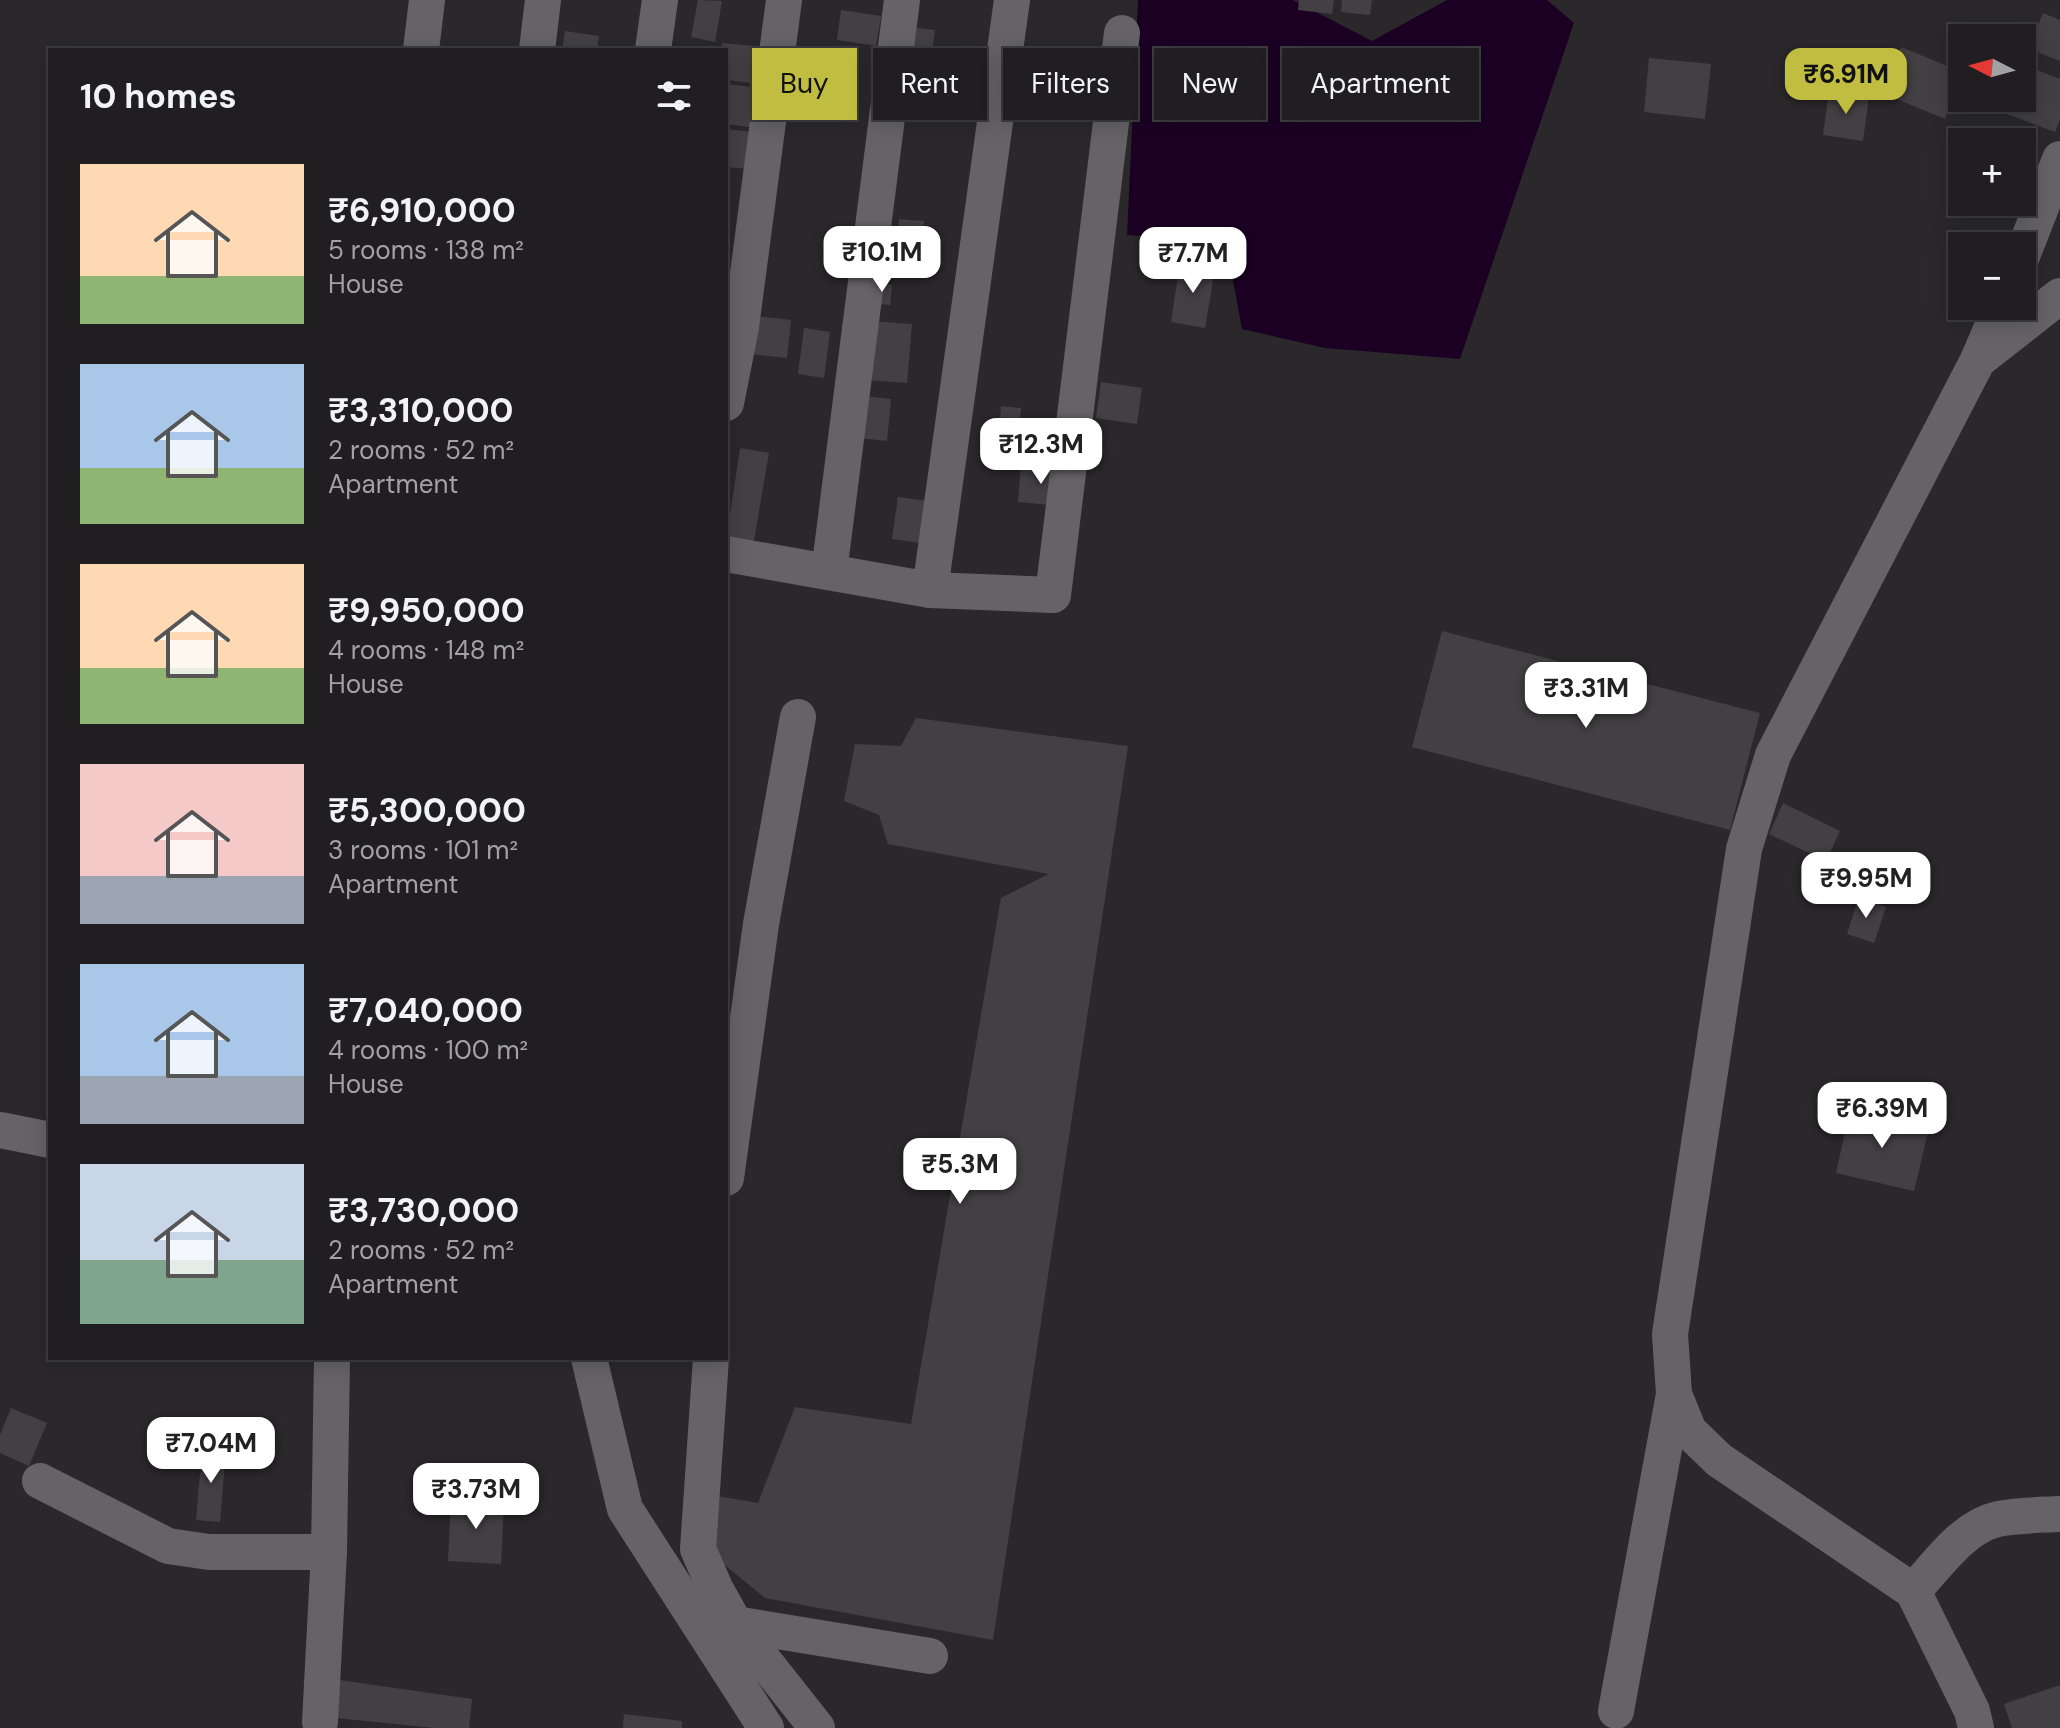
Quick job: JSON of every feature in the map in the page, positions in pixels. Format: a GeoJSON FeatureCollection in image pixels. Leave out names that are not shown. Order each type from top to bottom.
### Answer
{"type":"FeatureCollection","features":[{"type":"Feature","properties":{"kind":"street"},"geometry":{"type":"LineString","coordinates":[[421,48],[427,0]]}},
{"type":"Feature","properties":{"kind":"street"},"geometry":{"type":"LineString","coordinates":[[537,48],[543,0]]}},
{"type":"Feature","properties":{"kind":"street"},"geometry":{"type":"LineString","coordinates":[[653,48],[660,0]]}},
{"type":"Feature","properties":{"kind":"street"},"geometry":{"type":"LineString","coordinates":[[728,393],[741,327],[784,0]]}},
{"type":"Feature","properties":{"kind":"street"},"geometry":{"type":"LineString","coordinates":[[829,572],[902,0]]}},
{"type":"Feature","properties":{"kind":"street"},"geometry":{"type":"LineString","coordinates":[[930,590],[1012,0]]}},
{"type":"Feature","properties":{"kind":"street"},"geometry":{"type":"LineString","coordinates":[[728,554],[930,590],[1053,595],[1122,33]]}},
{"type":"Feature","properties":{"kind":"street"},"geometry":{"type":"LineString","coordinates":[[2031,232],[2060,159]]}},
{"type":"Feature","properties":{"kind":"street"},"geometry":{"type":"LineString","coordinates":[[1978,360],[2060,296]]}},
{"type":"Feature","properties":{"kind":"street"},"geometry":{"type":"LineString","coordinates":[[1616,1711],[1674,1394],[1670,1334],[1744,849],[1773,755],[1978,360],[1995,320]]}},
{"type":"Feature","properties":{"kind":"street"},"geometry":{"type":"LineString","coordinates":[[728,1163],[761,924],[798,717]]}},
{"type":"Feature","properties":{"kind":"street"},"geometry":{"type":"LineString","coordinates":[[0,1130],[48,1140]]}},
{"type":"Feature","properties":{"kind":"street"},"geometry":{"type":"LineString","coordinates":[[320,1722],[329,1552],[332,1360]]}},
{"type":"Feature","properties":{"kind":"street"},"geometry":{"type":"LineString","coordinates":[[589,1360],[625,1509],[721,1631],[817,1728]]}},
{"type":"Feature","properties":{"kind":"street"},"geometry":{"type":"LineString","coordinates":[[711,1360],[698,1549],[715,1588],[721,1631],[766,1728]]}},
{"type":"Feature","properties":{"kind":"street"},"geometry":{"type":"LineString","coordinates":[[1674,1394],[1689,1431],[1719,1460],[1913,1591],[1972,1711],[1976,1728]]}},
{"type":"Feature","properties":{"kind":"street"},"geometry":{"type":"LineString","coordinates":[[40,1481],[168,1546],[209,1552],[329,1552]]}},
{"type":"Feature","properties":{"kind":"street"},"geometry":{"type":"LineString","coordinates":[[1913,1591],[1959,1541],[1977,1528],[1996,1519],[2060,1514]]}},
{"type":"Feature","properties":{"kind":"street"},"geometry":{"type":"LineString","coordinates":[[721,1631],[930,1656]]}},
{"type":"Feature","properties":{"kind":"shaded area"},"geometry":{"type":"Polygon","coordinates":[[[1138,0],[1293,0],[1372,41],[1447,0],[1547,0],[1574,23],[1460,359],[1325,348],[1242,329],[1226,242],[1127,235],[1132,120],[1138,120],[1138,0]]]}},
{"type":"Feature","properties":{"kind":"building"},"geometry":{"type":"Polygon","coordinates":[[[698,0],[722,1],[715,42],[691,37],[698,0]]]}},
{"type":"Feature","properties":{"kind":"building"},"geometry":{"type":"Polygon","coordinates":[[[1299,0],[1334,0],[1332,14],[1298,10],[1299,0]]]}},
{"type":"Feature","properties":{"kind":"building"},"geometry":{"type":"Polygon","coordinates":[[[1342,0],[1372,0],[1370,15],[1341,12],[1342,0]]]}},
{"type":"Feature","properties":{"kind":"building"},"geometry":{"type":"Polygon","coordinates":[[[841,10],[881,16],[876,46],[837,40],[841,10]]]}},
{"type":"Feature","properties":{"kind":"building"},"geometry":{"type":"Polygon","coordinates":[[[2043,13],[2060,20],[2060,61],[2036,51],[2036,29],[2043,13]]]}},
{"type":"Feature","properties":{"kind":"building"},"geometry":{"type":"Polygon","coordinates":[[[907,27],[935,30],[932,48],[904,48],[907,27]]]}},
{"type":"Feature","properties":{"kind":"building"},"geometry":{"type":"Polygon","coordinates":[[[565,31],[599,36],[597,48],[562,48],[565,31]]]}},
{"type":"Feature","properties":{"kind":"building"},"geometry":{"type":"Polygon","coordinates":[[[722,43],[765,47],[752,48],[752,83],[728,80],[728,48],[721,48],[722,43]]]}},
{"type":"Feature","properties":{"kind":"building"},"geometry":{"type":"Polygon","coordinates":[[[1901,47],[1948,66],[1948,111],[1945,119],[1882,93],[1901,47]]]}},
{"type":"Feature","properties":{"kind":"building"},"geometry":{"type":"Polygon","coordinates":[[[1649,58],[1711,64],[1705,119],[1644,112],[1649,58]]]}},
{"type":"Feature","properties":{"kind":"building"},"geometry":{"type":"Polygon","coordinates":[[[2036,70],[2060,79],[2060,119],[2055,132],[2007,114],[2036,112],[2036,70]]]}},
{"type":"Feature","properties":{"kind":"building"},"geometry":{"type":"Polygon","coordinates":[[[728,84],[752,87],[752,120],[757,120],[756,128],[728,124],[728,84]]]}},
{"type":"Feature","properties":{"kind":"building"},"geometry":{"type":"Polygon","coordinates":[[[1829,91],[1869,97],[1863,141],[1823,135],[1829,91]]]}},
{"type":"Feature","properties":{"kind":"building"},"geometry":{"type":"Polygon","coordinates":[[[728,129],[754,132],[750,169],[728,167],[728,129]]]}},
{"type":"Feature","properties":{"kind":"building"},"geometry":{"type":"Polygon","coordinates":[[[899,219],[924,221],[921,262],[896,261],[899,219]]]}},
{"type":"Feature","properties":{"kind":"building"},"geometry":{"type":"Polygon","coordinates":[[[1180,263],[1215,269],[1205,328],[1171,322],[1180,263]]]}},
{"type":"Feature","properties":{"kind":"building"},"geometry":{"type":"Polygon","coordinates":[[[874,283],[892,285],[890,305],[872,303],[874,283]]]}},
{"type":"Feature","properties":{"kind":"building"},"geometry":{"type":"Polygon","coordinates":[[[754,316],[791,320],[787,358],[750,354],[754,316]]]}},
{"type":"Feature","properties":{"kind":"building"},"geometry":{"type":"Polygon","coordinates":[[[870,321],[912,324],[907,383],[865,380],[870,321]]]}},
{"type":"Feature","properties":{"kind":"building"},"geometry":{"type":"Polygon","coordinates":[[[804,328],[830,332],[824,378],[798,374],[804,328]]]}},
{"type":"Feature","properties":{"kind":"building"},"geometry":{"type":"Polygon","coordinates":[[[1101,382],[1142,388],[1137,424],[1096,418],[1101,382]]]}},
{"type":"Feature","properties":{"kind":"building"},"geometry":{"type":"Polygon","coordinates":[[[862,396],[891,399],[887,441],[859,438],[862,396]]]}},
{"type":"Feature","properties":{"kind":"building"},"geometry":{"type":"Polygon","coordinates":[[[1001,406],[1021,408],[1018,444],[998,443],[1001,406]]]}},
{"type":"Feature","properties":{"kind":"building"},"geometry":{"type":"Polygon","coordinates":[[[740,448],[769,453],[753,546],[728,542],[740,448]]]}},
{"type":"Feature","properties":{"kind":"building"},"geometry":{"type":"Polygon","coordinates":[[[1021,466],[1064,469],[1061,506],[1018,502],[1021,466]]]}},
{"type":"Feature","properties":{"kind":"building"},"geometry":{"type":"Polygon","coordinates":[[[898,497],[941,503],[935,545],[892,539],[898,497]]]}},
{"type":"Feature","properties":{"kind":"building"},"geometry":{"type":"Polygon","coordinates":[[[1442,631],[1760,713],[1730,830],[1412,747],[1442,631]]]}},
{"type":"Feature","properties":{"kind":"building"},"geometry":{"type":"Polygon","coordinates":[[[916,718],[1128,746],[993,1640],[765,1598],[708,1551],[718,1496],[758,1503],[795,1407],[911,1424],[1001,898],[1049,874],[888,844],[879,815],[844,801],[855,744],[901,746],[916,718]]]}},
{"type":"Feature","properties":{"kind":"building"},"geometry":{"type":"Polygon","coordinates":[[[1783,803],[1840,831],[1826,861],[1769,834],[1783,803]]]}},
{"type":"Feature","properties":{"kind":"building"},"geometry":{"type":"Polygon","coordinates":[[[1859,897],[1886,907],[1874,943],[1847,934],[1859,897]]]}},
{"type":"Feature","properties":{"kind":"building"},"geometry":{"type":"Polygon","coordinates":[[[1850,1110],[1929,1128],[1914,1191],[1836,1173],[1850,1110]]]}},
{"type":"Feature","properties":{"kind":"building"},"geometry":{"type":"Polygon","coordinates":[[[11,1408],[47,1423],[29,1466],[0,1453],[0,1435],[11,1408]]]}},
{"type":"Feature","properties":{"kind":"building"},"geometry":{"type":"Polygon","coordinates":[[[202,1449],[226,1450],[220,1522],[196,1520],[202,1449]]]}},
{"type":"Feature","properties":{"kind":"building"},"geometry":{"type":"Polygon","coordinates":[[[451,1499],[504,1501],[501,1564],[448,1561],[451,1499]]]}},
{"type":"Feature","properties":{"kind":"building"},"geometry":{"type":"Polygon","coordinates":[[[339,1680],[472,1699],[469,1728],[434,1728],[336,1718],[339,1680]]]}},
{"type":"Feature","properties":{"kind":"building"},"geometry":{"type":"Polygon","coordinates":[[[2060,1685],[2060,1728],[2012,1728],[2004,1704],[2060,1685]]]}},
{"type":"Feature","properties":{"kind":"building"},"geometry":{"type":"Polygon","coordinates":[[[624,1714],[682,1721],[682,1728],[623,1728],[624,1714]]]}}]}
